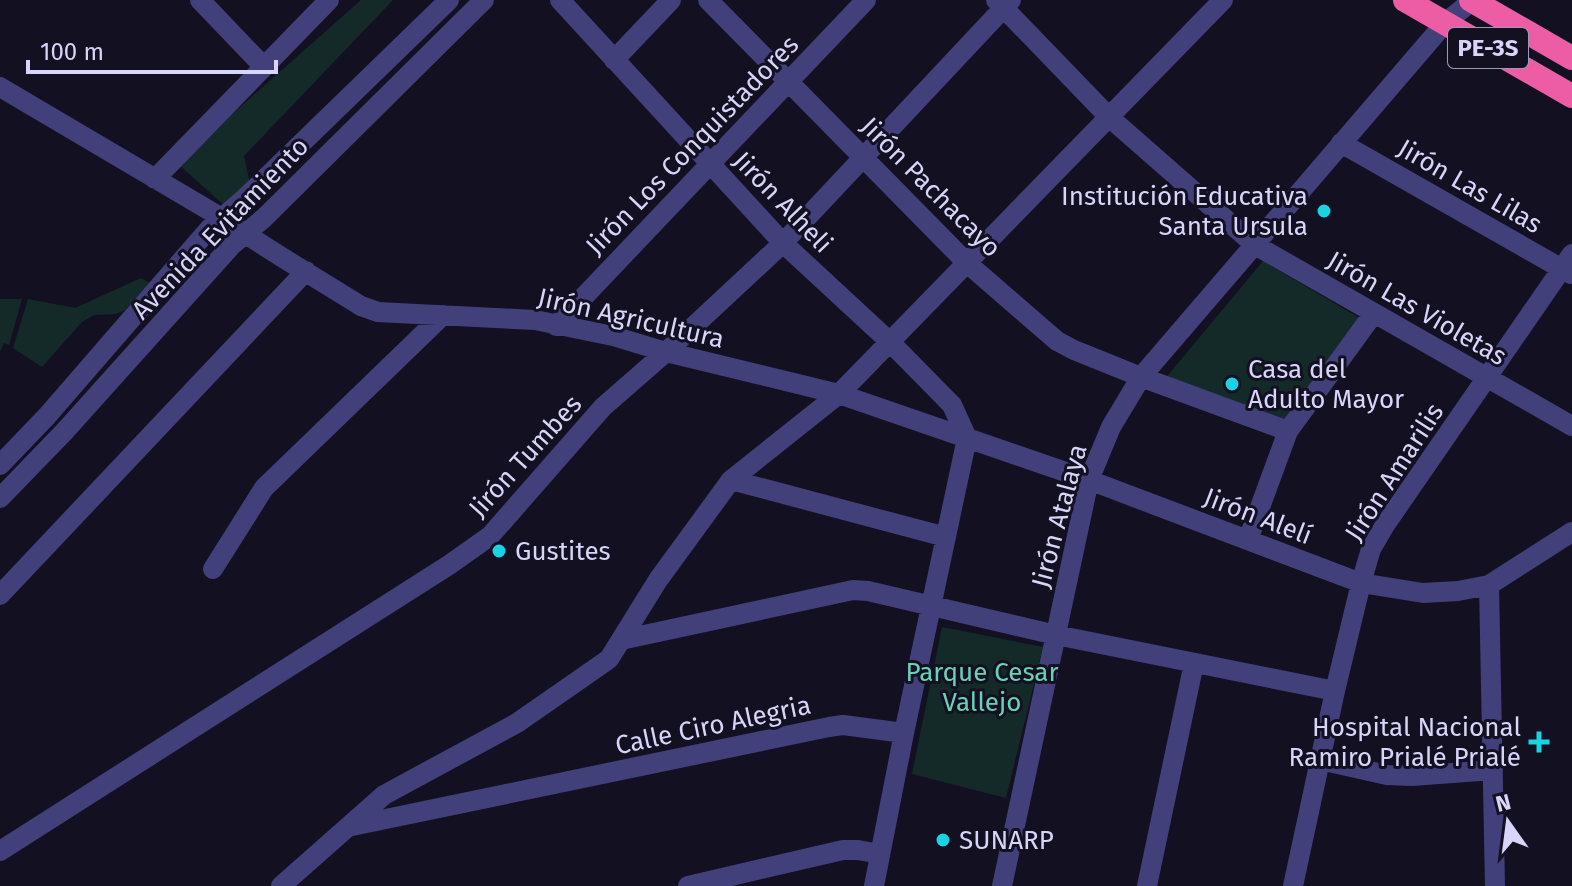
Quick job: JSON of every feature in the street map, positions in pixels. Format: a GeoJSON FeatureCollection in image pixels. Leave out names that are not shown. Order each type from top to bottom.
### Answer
{"type":"FeatureCollection","features":[{"type":"Feature","properties":{"kind":"highway","name":"PE-3S"},"geometry":{"type":"LineString","coordinates":[[1405,0],[1572,96]]}},
{"type":"Feature","properties":{"kind":"highway","name":"PE-3S"},"geometry":{"type":"LineString","coordinates":[[1472,0],[1569,52]]}},
{"type":"Feature","properties":{"kind":"street"},"geometry":{"type":"LineString","coordinates":[[200,0],[264,67]]}},
{"type":"Feature","properties":{"kind":"street"},"geometry":{"type":"LineString","coordinates":[[155,179],[329,0]]}},
{"type":"Feature","properties":{"kind":"street","name":"Avenida Evitamiento"},"geometry":{"type":"LineString","coordinates":[[0,465],[47,416],[210,228],[245,198],[449,0]]}},
{"type":"Feature","properties":{"kind":"street","name":"Avenida Evitamiento"},"geometry":{"type":"LineString","coordinates":[[0,498],[64,432],[232,245],[484,0]]}},
{"type":"Feature","properties":{"kind":"street","name":"Jirón Alheli"},"geometry":{"type":"LineString","coordinates":[[560,0],[783,243],[890,342],[952,405],[967,438]]}},
{"type":"Feature","properties":{"kind":"street"},"geometry":{"type":"LineString","coordinates":[[614,60],[671,0]]}},
{"type":"Feature","properties":{"kind":"street","name":"Jirón Pachacayo"},"geometry":{"type":"LineString","coordinates":[[708,0],[967,263],[1057,341],[1141,377],[1288,431]]}},
{"type":"Feature","properties":{"kind":"street","name":"Jirón Los Conquistadores"},"geometry":{"type":"LineString","coordinates":[[556,326],[866,0]]}},
{"type":"Feature","properties":{"kind":"street"},"geometry":{"type":"LineString","coordinates":[[281,886],[384,795],[517,723],[609,659],[658,580],[731,480],[839,394],[1223,0]]}},
{"type":"Feature","properties":{"kind":"street","name":"Jirón Atalaya"},"geometry":{"type":"LineString","coordinates":[[1002,886],[1089,480],[1111,427],[1141,377],[1445,23],[1472,0]]}},
{"type":"Feature","properties":{"kind":"street","name":"Jirón Las Violetas"},"geometry":{"type":"LineString","coordinates":[[1004,3],[1109,117],[1255,245],[1572,426]]}},
{"type":"Feature","properties":{"kind":"street","name":"Jirón Tumbes"},"geometry":{"type":"LineString","coordinates":[[0,851],[423,582],[490,536],[603,407],[783,243],[1004,3]]}},
{"type":"Feature","properties":{"kind":"street","name":"Jirón Agricultura"},"geometry":{"type":"LineString","coordinates":[[0,87],[222,218],[361,306],[378,312],[535,320],[613,336],[839,394],[967,438]]}},
{"type":"Feature","properties":{"kind":"street","name":"Jirón Las Lilas"},"geometry":{"type":"LineString","coordinates":[[1341,143],[1569,266]]}},
{"type":"Feature","properties":{"kind":"street","name":"Jirón Amarilis"},"geometry":{"type":"LineString","coordinates":[[1299,885],[1320,760],[1371,549],[1487,378],[1569,266]]}},
{"type":"Feature","properties":{"kind":"street"},"geometry":{"type":"LineString","coordinates":[[0,595],[306,271]]}},
{"type":"Feature","properties":{"kind":"street"},"geometry":{"type":"LineString","coordinates":[[1248,540],[1288,431],[1374,313]]}},
{"type":"Feature","properties":{"kind":"street"},"geometry":{"type":"LineString","coordinates":[[213,569],[264,488],[443,315]]}},
{"type":"Feature","properties":{"kind":"street"},"geometry":{"type":"LineString","coordinates":[[874,886],[967,438]]}},
{"type":"Feature","properties":{"kind":"street","name":"Jirón Alelí"},"geometry":{"type":"LineString","coordinates":[[967,438],[1089,480],[1361,583],[1423,593],[1489,585],[1572,532]]}},
{"type":"Feature","properties":{"kind":"street"},"geometry":{"type":"LineString","coordinates":[[731,480],[946,537]]}},
{"type":"Feature","properties":{"kind":"street"},"geometry":{"type":"LineString","coordinates":[[1489,585],[1495,886]]}},
{"type":"Feature","properties":{"kind":"street"},"geometry":{"type":"LineString","coordinates":[[621,640],[853,590],[868,591],[1056,635],[1335,691]]}},
{"type":"Feature","properties":{"kind":"street"},"geometry":{"type":"LineString","coordinates":[[1147,886],[1194,663]]}},
{"type":"Feature","properties":{"kind":"street","name":"Calle Ciro Alegria"},"geometry":{"type":"LineString","coordinates":[[348,826],[829,727],[843,725],[904,733]]}},
{"type":"Feature","properties":{"kind":"street"},"geometry":{"type":"LineString","coordinates":[[1320,760],[1387,775],[1493,770]]}},
{"type":"Feature","properties":{"kind":"street"},"geometry":{"type":"LineString","coordinates":[[688,886],[843,850],[880,854]]}},
{"type":"Feature","properties":{"kind":"green space"},"geometry":{"type":"Polygon","coordinates":[[[361,0],[393,0],[244,156],[250,184],[227,208],[177,163],[361,0]]]}},
{"type":"Feature","properties":{"kind":"green space"},"geometry":{"type":"Polygon","coordinates":[[[1263,261],[1363,320],[1284,421],[1164,380],[1263,261]]]}},
{"type":"Feature","properties":{"kind":"green space"},"geometry":{"type":"Polygon","coordinates":[[[141,278],[150,283],[125,310],[116,314],[94,315],[82,322],[42,367],[13,348],[28,299],[75,308],[141,278]]]}},
{"type":"Feature","properties":{"kind":"green space"},"geometry":{"type":"Polygon","coordinates":[[[0,299],[22,299],[9,345],[4,343],[0,352],[0,299]]]}},
{"type":"Feature","properties":{"kind":"green space","name":"Parque Cesar Vallejo"},"geometry":{"type":"Polygon","coordinates":[[[942,627],[1043,647],[1006,798],[912,774],[942,627]]]}},
{"type":"Feature","properties":{"kind":"place","name":"Institución Educativa Santa Ursula"},"geometry":{"type":"Point","coordinates":[1324,211]}},
{"type":"Feature","properties":{"kind":"place","name":"Casa del Adulto Mayor"},"geometry":{"type":"Point","coordinates":[1232,384]}},
{"type":"Feature","properties":{"kind":"place","name":"Gustites"},"geometry":{"type":"Point","coordinates":[499,551]}},
{"type":"Feature","properties":{"kind":"place","name":"Hospital Nacional Ramiro Prialé Prialé"},"geometry":{"type":"Point","coordinates":[1539,742]}},
{"type":"Feature","properties":{"kind":"place","name":"SUNARP"},"geometry":{"type":"Point","coordinates":[943,840]}}]}
